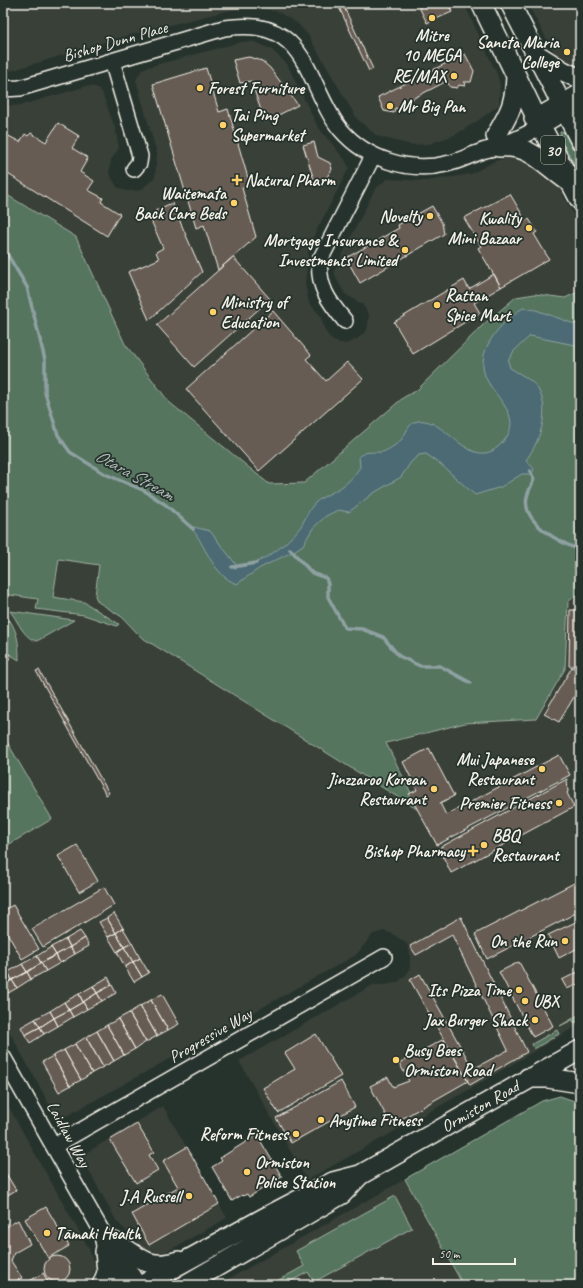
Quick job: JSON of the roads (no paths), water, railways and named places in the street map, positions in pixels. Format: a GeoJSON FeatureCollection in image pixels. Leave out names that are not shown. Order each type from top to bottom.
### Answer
{"type":"FeatureCollection","features":[{"type":"Feature","properties":{"kind":"main road","name":"30"},"geometry":{"type":"LineString","coordinates":[[481,3],[538,121],[580,200]]}},
{"type":"Feature","properties":{"kind":"main road","name":"30"},"geometry":{"type":"LineString","coordinates":[[510,3],[536,54],[569,106],[580,140]]}},
{"type":"Feature","properties":{"kind":"main road"},"geometry":{"type":"LineString","coordinates":[[536,54],[563,71],[580,79]]}},
{"type":"Feature","properties":{"kind":"main road"},"geometry":{"type":"LineString","coordinates":[[516,75],[514,102],[498,142],[529,151],[570,183]]}},
{"type":"Feature","properties":{"kind":"main road","name":"Ormiston Road"},"geometry":{"type":"LineString","coordinates":[[142,1285],[334,1182],[360,1175],[528,1078],[580,1050]]}},
{"type":"Feature","properties":{"kind":"main road"},"geometry":{"type":"LineString","coordinates":[[528,1078],[548,1078],[580,1083]]}},
{"type":"Feature","properties":{"kind":"main road","name":"Ormiston Road"},"geometry":{"type":"LineString","coordinates":[[192,1282],[342,1194],[360,1175]]}},
{"type":"Feature","properties":{"kind":"main road"},"geometry":{"type":"LineString","coordinates":[[102,1285],[107,1273],[107,1241],[148,1263],[155,1265],[164,1265],[194,1256]]}},
{"type":"Feature","properties":{"kind":"street","name":"Bishop Dunn Place"},"geometry":{"type":"LineString","coordinates":[[3,89],[20,88],[224,28],[242,25],[258,27],[268,30],[289,42],[300,55],[333,119],[351,140],[373,156],[404,164],[436,166],[460,160],[480,151],[569,106],[580,92]]}},
{"type":"Feature","properties":{"kind":"street"},"geometry":{"type":"LineString","coordinates":[[112,61],[140,156],[139,163],[134,169]]}},
{"type":"Feature","properties":{"kind":"street"},"geometry":{"type":"LineString","coordinates":[[345,321],[333,306],[324,290],[319,275],[320,260],[373,156]]}},
{"type":"Feature","properties":{"kind":"street","name":"Progressive Way"},"geometry":{"type":"LineString","coordinates":[[54,1146],[384,957]]}},
{"type":"Feature","properties":{"kind":"street","name":"Laidlaw Way"},"geometry":{"type":"LineString","coordinates":[[3,1057],[107,1241],[138,1285]]}},
{"type":"Feature","properties":{"kind":"street","name":"Laidlaw Way"},"geometry":{"type":"LineString","coordinates":[[107,1241],[125,1285]]}},
{"type":"Feature","properties":{"kind":"water"},"geometry":{"type":"Polygon","coordinates":[[[523,308],[536,310],[580,326],[580,346],[530,336],[514,351],[508,361],[510,368],[531,381],[538,389],[542,399],[544,409],[541,431],[537,442],[526,460],[534,469],[532,474],[522,474],[501,487],[475,495],[438,462],[426,454],[419,455],[411,462],[401,477],[372,494],[349,512],[338,510],[326,516],[313,528],[303,545],[294,551],[260,568],[237,584],[228,580],[221,574],[215,567],[190,526],[210,531],[238,567],[246,566],[255,563],[273,553],[289,540],[301,526],[315,503],[347,483],[353,476],[360,467],[359,456],[365,453],[382,452],[394,446],[400,441],[409,426],[414,422],[428,422],[438,427],[468,449],[479,453],[489,452],[500,445],[507,436],[511,420],[504,405],[488,382],[484,371],[483,360],[491,339],[506,321],[523,308]]]}},
{"type":"Feature","properties":{"kind":"waterway","name":"Otara Stream"},"geometry":{"type":"LineString","coordinates":[[3,247],[27,287],[45,360],[45,393],[58,435],[70,452],[105,474],[145,491],[166,505],[193,529]]}},
{"type":"Feature","properties":{"kind":"waterway"},"geometry":{"type":"LineString","coordinates":[[530,471],[534,479],[527,497],[527,506],[530,515],[544,531],[580,550]]}},
{"type":"Feature","properties":{"kind":"waterway"},"geometry":{"type":"LineString","coordinates":[[290,549],[312,573],[326,578],[328,584],[328,597],[345,628],[362,629],[383,637],[399,656],[420,666],[440,666],[471,683]]}},
{"type":"Feature","properties":{"kind":"waterway","name":"Otara Stream"},"geometry":{"type":"LineString","coordinates":[[232,567],[256,563]]}},
{"type":"Feature","properties":{"kind":"place","name":"Mitre 10 MEGA"},"geometry":{"type":"Point","coordinates":[432,18]}},
{"type":"Feature","properties":{"kind":"place","name":"Sancta Maria College"},"geometry":{"type":"Point","coordinates":[567,52]}},
{"type":"Feature","properties":{"kind":"place","name":"RE/MAX"},"geometry":{"type":"Point","coordinates":[454,76]}},
{"type":"Feature","properties":{"kind":"place","name":"Forest Furniture"},"geometry":{"type":"Point","coordinates":[200,88]}},
{"type":"Feature","properties":{"kind":"place","name":"Mr Big Pan"},"geometry":{"type":"Point","coordinates":[390,106]}},
{"type":"Feature","properties":{"kind":"place","name":"Tai Ping Supermarket"},"geometry":{"type":"Point","coordinates":[223,125]}},
{"type":"Feature","properties":{"kind":"place","name":"Natural Pharm"},"geometry":{"type":"Point","coordinates":[237,180]}},
{"type":"Feature","properties":{"kind":"place","name":"Waitemata Back Care Beds"},"geometry":{"type":"Point","coordinates":[234,203]}},
{"type":"Feature","properties":{"kind":"place","name":"Novelty"},"geometry":{"type":"Point","coordinates":[430,216]}},
{"type":"Feature","properties":{"kind":"place","name":"Kwality Mini Bazaar"},"geometry":{"type":"Point","coordinates":[529,228]}},
{"type":"Feature","properties":{"kind":"place","name":"Mortgage Insurance & Investments Limited"},"geometry":{"type":"Point","coordinates":[405,250]}},
{"type":"Feature","properties":{"kind":"place","name":"Rattan Spice Mart"},"geometry":{"type":"Point","coordinates":[437,305]}},
{"type":"Feature","properties":{"kind":"place","name":"Ministry of Education"},"geometry":{"type":"Point","coordinates":[213,312]}},
{"type":"Feature","properties":{"kind":"place","name":"Mui Japanese Restaurant"},"geometry":{"type":"Point","coordinates":[542,769]}},
{"type":"Feature","properties":{"kind":"place","name":"Jinzzaroo Korean Restaurant"},"geometry":{"type":"Point","coordinates":[434,789]}},
{"type":"Feature","properties":{"kind":"place","name":"Premier Fitness"},"geometry":{"type":"Point","coordinates":[559,803]}},
{"type":"Feature","properties":{"kind":"place","name":"BBQ Restaurant"},"geometry":{"type":"Point","coordinates":[484,845]}},
{"type":"Feature","properties":{"kind":"place","name":"Bishop Pharmacy"},"geometry":{"type":"Point","coordinates":[473,851]}},
{"type":"Feature","properties":{"kind":"place","name":"On the Run"},"geometry":{"type":"Point","coordinates":[565,941]}},
{"type":"Feature","properties":{"kind":"place","name":"Its Pizza Time"},"geometry":{"type":"Point","coordinates":[519,990]}},
{"type":"Feature","properties":{"kind":"place","name":"UBX"},"geometry":{"type":"Point","coordinates":[525,1001]}},
{"type":"Feature","properties":{"kind":"place","name":"Jax Burger Shack"},"geometry":{"type":"Point","coordinates":[535,1020]}},
{"type":"Feature","properties":{"kind":"place","name":"Busy Bees Ormiston Road"},"geometry":{"type":"Point","coordinates":[396,1060]}},
{"type":"Feature","properties":{"kind":"place","name":"Anytime Fitness"},"geometry":{"type":"Point","coordinates":[321,1120]}},
{"type":"Feature","properties":{"kind":"place","name":"Reform Fitness"},"geometry":{"type":"Point","coordinates":[296,1134]}},
{"type":"Feature","properties":{"kind":"place","name":"Ormiston Police Station"},"geometry":{"type":"Point","coordinates":[247,1172]}},
{"type":"Feature","properties":{"kind":"place","name":"J.A Russell"},"geometry":{"type":"Point","coordinates":[189,1196]}},
{"type":"Feature","properties":{"kind":"place","name":"Tāmaki Health"},"geometry":{"type":"Point","coordinates":[47,1233]}}]}
